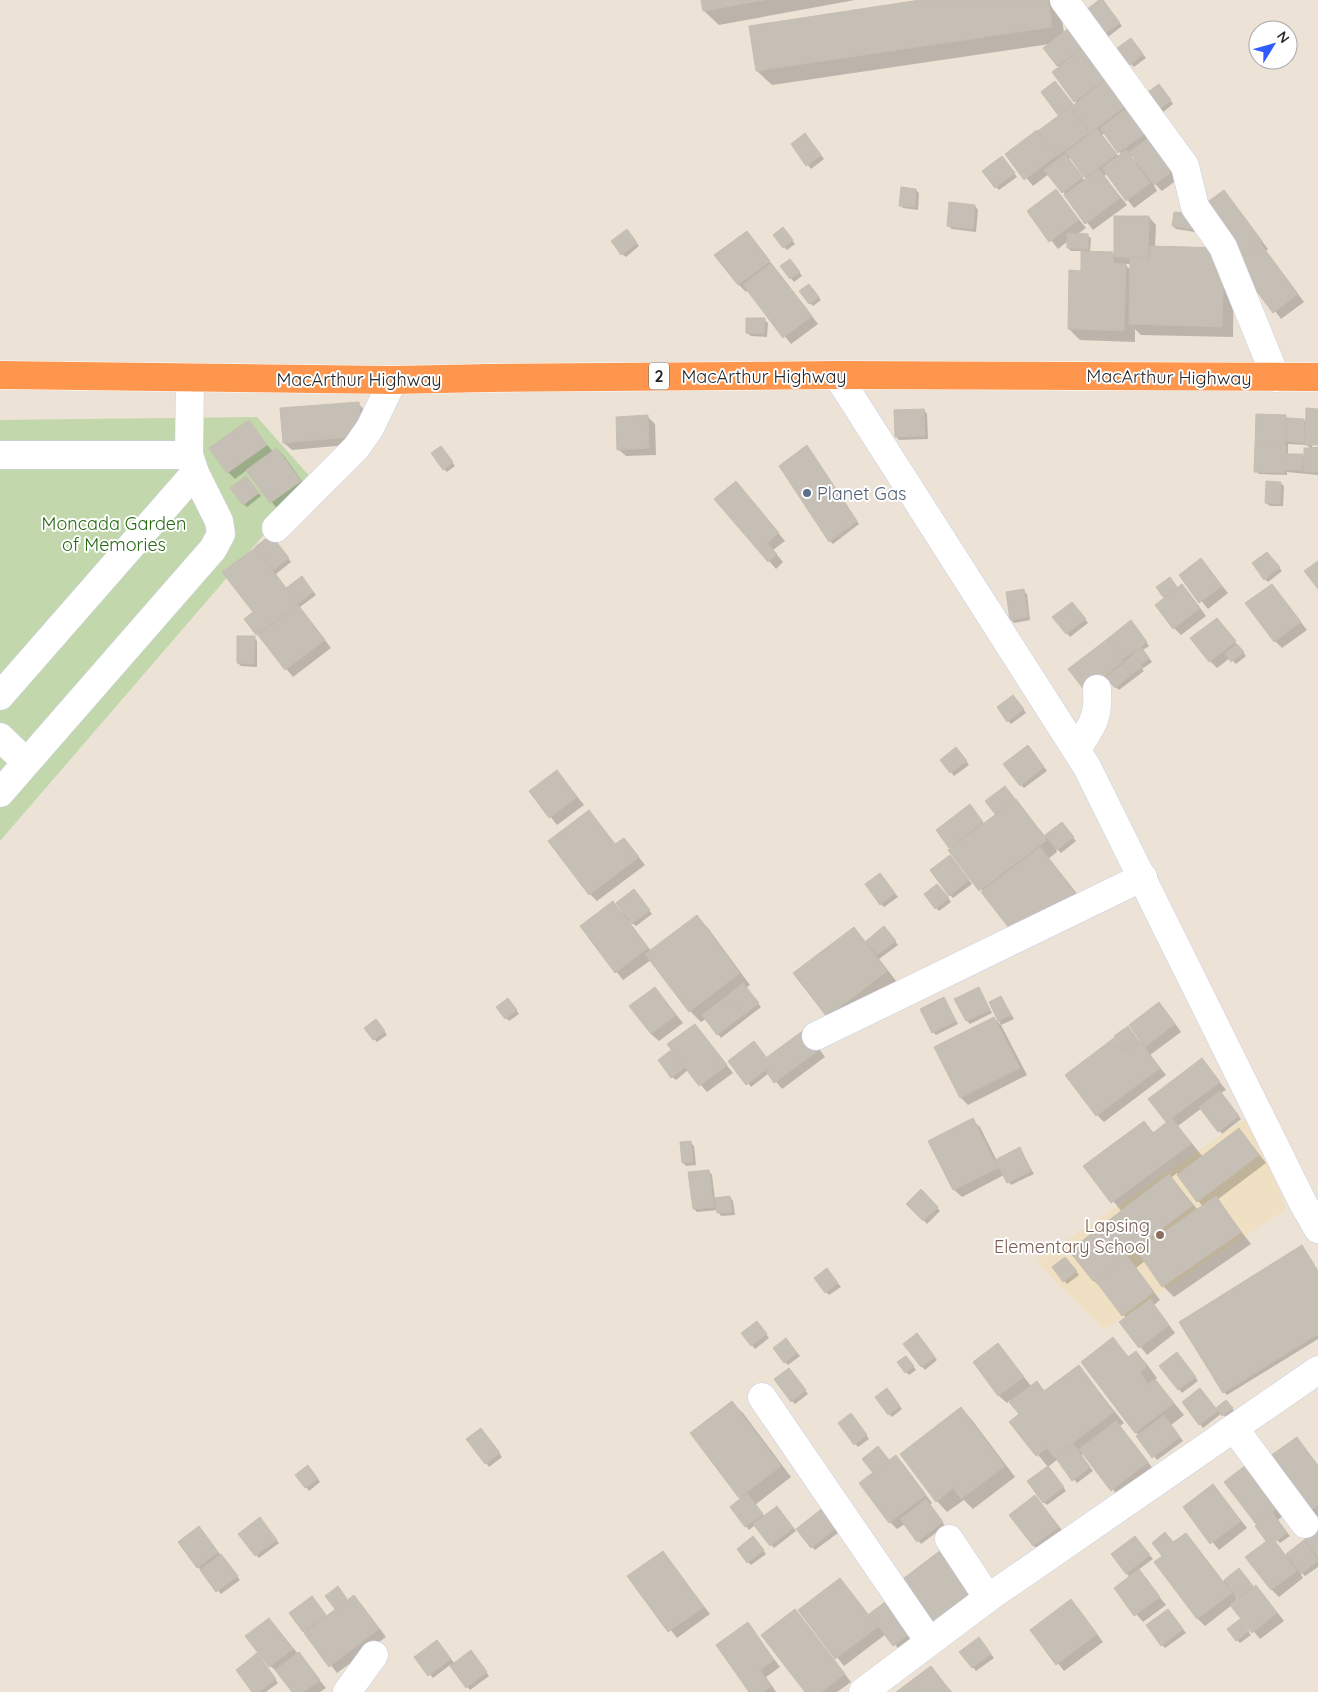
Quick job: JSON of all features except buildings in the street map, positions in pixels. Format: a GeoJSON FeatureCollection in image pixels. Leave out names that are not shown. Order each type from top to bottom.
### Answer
{"type":"FeatureCollection","features":[{"type":"Feature","properties":{"kind":"highway","name":"MacArthur Highway"},"geometry":{"type":"LineString","coordinates":[[0,375],[190,379],[393,380],[837,375],[1318,377]]}},
{"type":"Feature","properties":{"kind":"street"},"geometry":{"type":"LineString","coordinates":[[1064,0],[1185,166],[1195,207],[1224,247],[1276,378]]}},
{"type":"Feature","properties":{"kind":"street"},"geometry":{"type":"LineString","coordinates":[[837,375],[1077,750],[1143,877],[1303,1203],[1318,1229]]}},
{"type":"Feature","properties":{"kind":"street"},"geometry":{"type":"LineString","coordinates":[[0,793],[213,549],[221,534],[219,521],[192,464],[190,379]]}},
{"type":"Feature","properties":{"kind":"street"},"geometry":{"type":"LineString","coordinates":[[276,528],[356,448],[370,428],[393,380]]}},
{"type":"Feature","properties":{"kind":"street"},"geometry":{"type":"LineString","coordinates":[[0,455],[192,464]]}},
{"type":"Feature","properties":{"kind":"street"},"geometry":{"type":"LineString","coordinates":[[0,696],[192,464]]}},
{"type":"Feature","properties":{"kind":"street"},"geometry":{"type":"LineString","coordinates":[[1077,750],[1095,721],[1098,708],[1097,689]]}},
{"type":"Feature","properties":{"kind":"street"},"geometry":{"type":"LineString","coordinates":[[0,737],[26,762]]}},
{"type":"Feature","properties":{"kind":"street"},"geometry":{"type":"LineString","coordinates":[[816,1036],[1143,877]]}},
{"type":"Feature","properties":{"kind":"street"},"geometry":{"type":"LineString","coordinates":[[863,1692],[988,1598],[1318,1370]]}},
{"type":"Feature","properties":{"kind":"street"},"geometry":{"type":"LineString","coordinates":[[762,1397],[929,1641]]}},
{"type":"Feature","properties":{"kind":"street"},"geometry":{"type":"LineString","coordinates":[[1234,1428],[1304,1524]]}},
{"type":"Feature","properties":{"kind":"street"},"geometry":{"type":"LineString","coordinates":[[950,1539],[988,1598]]}},
{"type":"Feature","properties":{"kind":"street"},"geometry":{"type":"LineString","coordinates":[[347,1692],[374,1655]]}},
{"type":"Feature","properties":{"kind":"shaded area","name":"Lapsing Elementary School"},"geometry":{"type":"Polygon","coordinates":[[[1246,1118],[1262,1145],[1286,1209],[1104,1330],[1036,1261],[1246,1118]]]}},
{"type":"Feature","properties":{"kind":"green space","name":"Moncada Garden of Memories"},"geometry":{"type":"Polygon","coordinates":[[[257,417],[312,479],[0,841],[0,420],[257,417]]]}},
{"type":"Feature","properties":{"kind":"place","name":"Planet Gas"},"geometry":{"type":"Point","coordinates":[807,493]}},
{"type":"Feature","properties":{"kind":"place","name":"Lapsing Elementary School"},"geometry":{"type":"Point","coordinates":[1160,1235]}}]}
